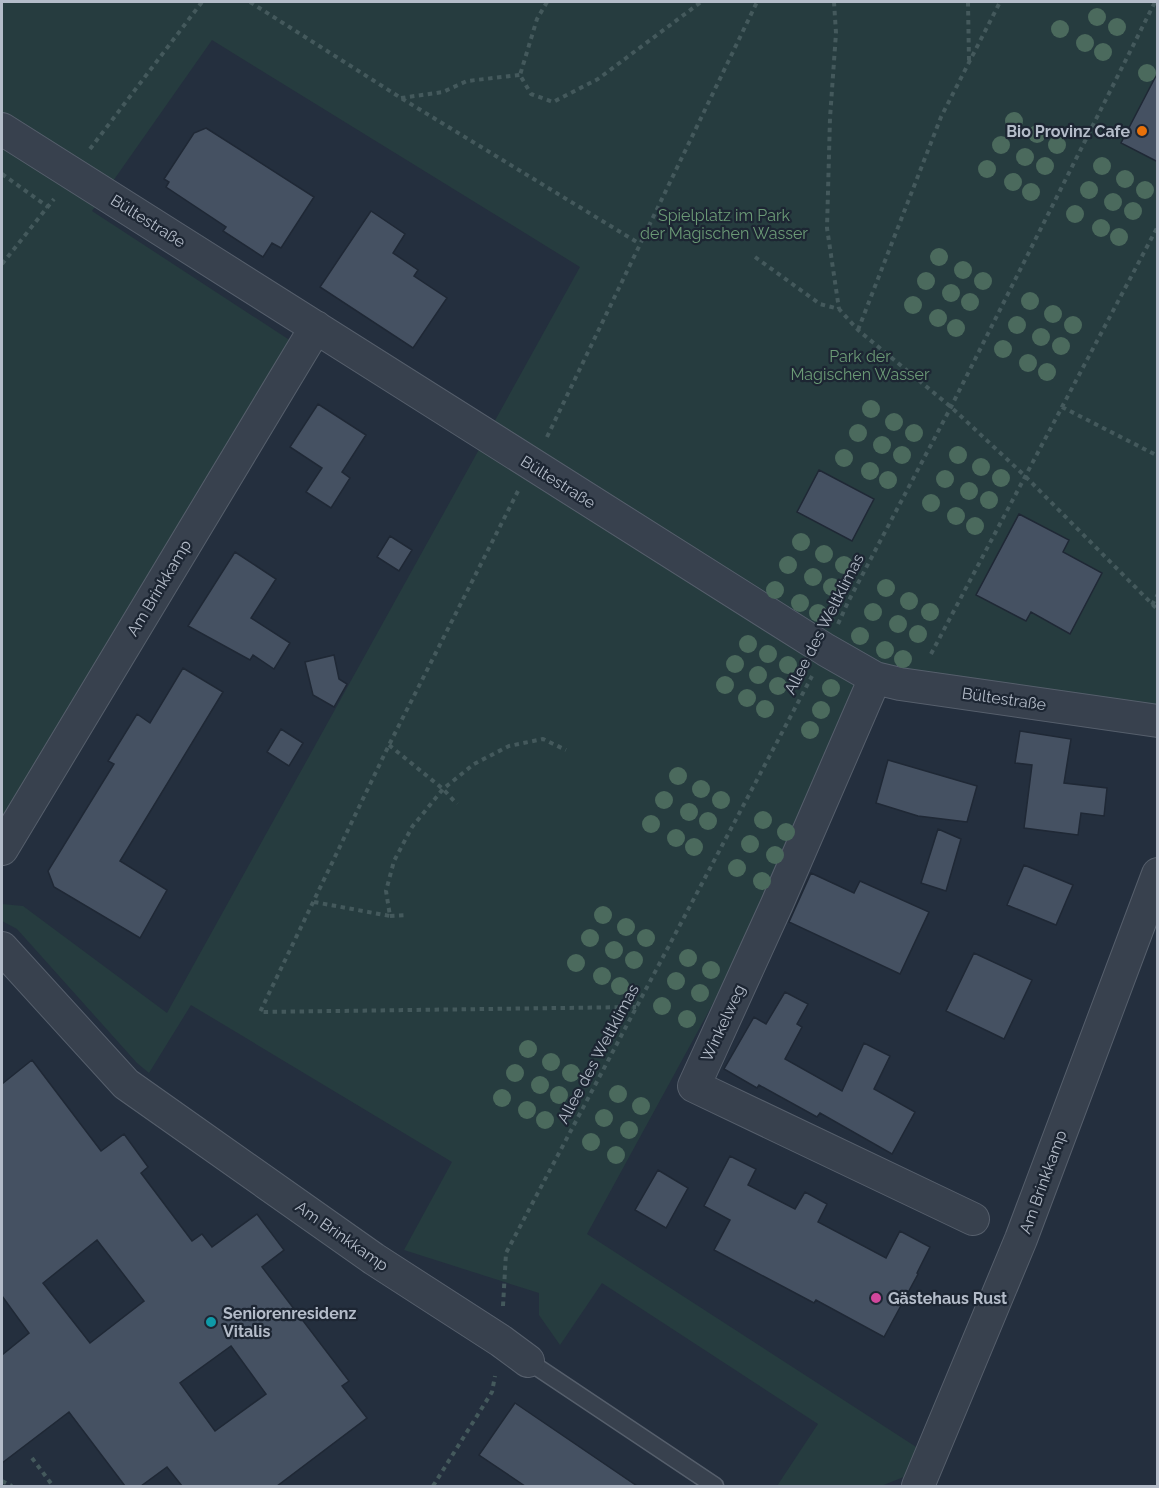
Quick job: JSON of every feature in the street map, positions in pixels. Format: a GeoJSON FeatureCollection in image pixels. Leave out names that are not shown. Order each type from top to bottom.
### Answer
{"type":"FeatureCollection","features":[{"type":"Feature","properties":{"kind":"street","name":"Bültestraße"},"geometry":{"type":"LineString","coordinates":[[2,129],[531,465],[826,650],[875,678],[900,684],[1158,722]]}},
{"type":"Feature","properties":{"kind":"street","name":"Am Brinkkamp"},"geometry":{"type":"LineString","coordinates":[[2,849],[316,327]]}},
{"type":"Feature","properties":{"kind":"street","name":"Winkelweg"},"geometry":{"type":"LineString","coordinates":[[875,678],[777,904],[694,1086],[973,1219]]}},
{"type":"Feature","properties":{"kind":"street","name":"Am Brinkkamp"},"geometry":{"type":"LineString","coordinates":[[918,1486],[1021,1239],[1158,874]]}},
{"type":"Feature","properties":{"kind":"street","name":"Am Brinkkamp"},"geometry":{"type":"LineString","coordinates":[[2,948],[126,1084],[374,1259],[528,1361]]}},
{"type":"Feature","properties":{"kind":"lane","name":"Am Brinkkamp"},"geometry":{"type":"LineString","coordinates":[[528,1361],[715,1486]]}},
{"type":"Feature","properties":{"kind":"path"},"geometry":{"type":"LineString","coordinates":[[2,264],[74,174],[90,149],[202,2]]}},
{"type":"Feature","properties":{"kind":"path"},"geometry":{"type":"LineString","coordinates":[[250,2],[401,98],[640,244]]}},
{"type":"Feature","properties":{"kind":"path"},"geometry":{"type":"LineString","coordinates":[[547,2],[537,19],[520,75],[531,94],[553,102],[598,79],[701,2]]}},
{"type":"Feature","properties":{"kind":"path"},"geometry":{"type":"LineString","coordinates":[[636,1007],[260,1012],[389,745],[547,437],[757,2]]}},
{"type":"Feature","properties":{"kind":"path"},"geometry":{"type":"LineString","coordinates":[[834,2],[836,33],[830,118],[827,228],[839,309]]}},
{"type":"Feature","properties":{"kind":"path"},"geometry":{"type":"LineString","coordinates":[[968,2],[969,62]]}},
{"type":"Feature","properties":{"kind":"path"},"geometry":{"type":"LineString","coordinates":[[858,330],[941,117],[1000,2]]}},
{"type":"Feature","properties":{"kind":"path","name":"Allee des Weltklimas"},"geometry":{"type":"LineString","coordinates":[[501,1341],[506,1253],[826,650],[848,602],[951,407],[1154,4]]}},
{"type":"Feature","properties":{"kind":"path"},"geometry":{"type":"LineString","coordinates":[[401,98],[443,92],[467,81],[520,75]]}},
{"type":"Feature","properties":{"kind":"path"},"geometry":{"type":"LineString","coordinates":[[2,174],[48,207]]}},
{"type":"Feature","properties":{"kind":"path"},"geometry":{"type":"LineString","coordinates":[[931,654],[1158,226]]}},
{"type":"Feature","properties":{"kind":"path"},"geometry":{"type":"LineString","coordinates":[[755,257],[820,304],[839,309],[858,330],[951,407],[1025,476],[1158,610]]}},
{"type":"Feature","properties":{"kind":"path"},"geometry":{"type":"LineString","coordinates":[[1062,407],[1158,456]]}},
{"type":"Feature","properties":{"kind":"path"},"geometry":{"type":"LineString","coordinates":[[1152,605],[1158,594]]}},
{"type":"Feature","properties":{"kind":"path"},"geometry":{"type":"LineString","coordinates":[[390,915],[386,891],[394,861],[412,827],[443,789],[474,764],[509,746],[543,739],[566,750]]}},
{"type":"Feature","properties":{"kind":"path"},"geometry":{"type":"LineString","coordinates":[[389,745],[443,789],[457,804]]}},
{"type":"Feature","properties":{"kind":"path"},"geometry":{"type":"LineString","coordinates":[[314,902],[390,915],[407,915]]}},
{"type":"Feature","properties":{"kind":"path"},"geometry":{"type":"LineString","coordinates":[[433,1486],[492,1392],[501,1341]]}},
{"type":"Feature","properties":{"kind":"path"},"geometry":{"type":"LineString","coordinates":[[32,1458],[53,1486]]}},
{"type":"Feature","properties":{"kind":"path"},"geometry":{"type":"LineString","coordinates":[[2,1481],[12,1486]]}},
{"type":"Feature","properties":{"kind":"green space","name":"Park der Magischen Wasser"},"geometry":{"type":"Polygon","coordinates":[[[2,2],[1157,2],[1157,715],[909,672],[878,662],[794,848],[716,998],[587,1234],[927,1454],[924,1469],[881,1486],[777,1486],[818,1424],[602,1283],[560,1345],[539,1315],[539,1293],[404,1250],[452,1162],[191,1005],[149,1073],[137,1063],[17,929],[2,921],[2,904],[23,906],[167,1013],[580,267],[212,40],[92,211],[291,341],[2,830],[2,2]]]}},
{"type":"Feature","properties":{"kind":"building","name":"Bio Provinz Cafe"},"geometry":{"type":"Polygon","coordinates":[[[1158,72],[1158,162],[1121,143],[1158,72]]]}},
{"type":"Feature","properties":{"kind":"building"},"geometry":{"type":"Polygon","coordinates":[[[206,128],[314,197],[281,248],[272,243],[263,257],[223,231],[226,227],[166,187],[169,182],[164,179],[194,133],[206,128]]]}},
{"type":"Feature","properties":{"kind":"building"},"geometry":{"type":"Polygon","coordinates":[[[371,211],[405,234],[393,253],[418,270],[414,276],[447,298],[413,348],[320,287],[371,211]]]}},
{"type":"Feature","properties":{"kind":"building"},"geometry":{"type":"Polygon","coordinates":[[[318,404],[366,435],[342,472],[350,478],[331,508],[306,492],[322,468],[290,447],[318,404]]]}},
{"type":"Feature","properties":{"kind":"building"},"geometry":{"type":"Polygon","coordinates":[[[819,470],[874,499],[852,541],[797,512],[819,470]]]}},
{"type":"Feature","properties":{"kind":"building"},"geometry":{"type":"Polygon","coordinates":[[[1019,514],[1069,540],[1063,552],[1102,573],[1070,634],[1031,612],[1026,621],[976,595],[1019,514]]]}},
{"type":"Feature","properties":{"kind":"building"},"geometry":{"type":"Polygon","coordinates":[[[390,536],[412,550],[399,571],[377,557],[390,536]]]}},
{"type":"Feature","properties":{"kind":"building"},"geometry":{"type":"Polygon","coordinates":[[[235,552],[276,579],[251,618],[290,643],[274,669],[253,655],[250,660],[188,626],[235,552]]]}},
{"type":"Feature","properties":{"kind":"building"},"geometry":{"type":"Polygon","coordinates":[[[334,655],[339,679],[347,684],[334,707],[313,695],[305,662],[334,655]]]}},
{"type":"Feature","properties":{"kind":"building"},"geometry":{"type":"Polygon","coordinates":[[[183,668],[223,692],[120,861],[167,890],[140,938],[54,887],[48,871],[114,764],[108,761],[137,714],[150,723],[183,668]]]}},
{"type":"Feature","properties":{"kind":"building"},"geometry":{"type":"Polygon","coordinates":[[[281,729],[303,743],[289,766],[267,752],[281,729]]]}},
{"type":"Feature","properties":{"kind":"building"},"geometry":{"type":"Polygon","coordinates":[[[1020,731],[1071,739],[1064,783],[1107,788],[1104,816],[1081,813],[1078,835],[1024,828],[1032,765],[1015,763],[1020,731]]]}},
{"type":"Feature","properties":{"kind":"building"},"geometry":{"type":"Polygon","coordinates":[[[888,760],[977,786],[967,822],[918,816],[876,803],[888,760]]]}},
{"type":"Feature","properties":{"kind":"building"},"geometry":{"type":"Polygon","coordinates":[[[938,829],[961,839],[946,891],[921,883],[938,829]]]}},
{"type":"Feature","properties":{"kind":"building"},"geometry":{"type":"Polygon","coordinates":[[[1024,865],[1073,885],[1056,925],[1007,905],[1024,865]]]}},
{"type":"Feature","properties":{"kind":"building"},"geometry":{"type":"Polygon","coordinates":[[[811,873],[854,893],[860,881],[929,912],[900,974],[789,922],[811,873]]]}},
{"type":"Feature","properties":{"kind":"building"},"geometry":{"type":"Polygon","coordinates":[[[974,953],[1032,980],[1004,1039],[946,1011],[974,953]]]}},
{"type":"Feature","properties":{"kind":"building"},"geometry":{"type":"Polygon","coordinates":[[[785,992],[808,1004],[797,1024],[802,1027],[785,1059],[842,1091],[864,1043],[890,1056],[874,1089],[915,1112],[892,1154],[820,1113],[817,1117],[759,1085],[757,1088],[724,1069],[754,1017],[766,1024],[785,992]]]}},
{"type":"Feature","properties":{"kind":"building","name":"Seniorenresidenz Vitalis"},"geometry":{"type":"Polygon","coordinates":[[[32,1060],[101,1151],[124,1134],[148,1167],[141,1173],[192,1241],[202,1234],[212,1247],[257,1214],[284,1250],[262,1267],[349,1381],[342,1386],[367,1418],[277,1486],[182,1486],[167,1467],[141,1486],[125,1486],[69,1412],[2,1463],[2,1355],[29,1333],[2,1296],[2,1084],[32,1060]],[[97,1240],[43,1283],[90,1343],[144,1301],[97,1240]],[[231,1346],[180,1383],[215,1431],[266,1394],[231,1346]]]}},
{"type":"Feature","properties":{"kind":"building"},"geometry":{"type":"Polygon","coordinates":[[[730,1156],[756,1169],[748,1185],[795,1209],[805,1192],[827,1204],[818,1222],[886,1258],[900,1231],[930,1247],[884,1337],[816,1300],[814,1303],[714,1250],[730,1220],[704,1206],[730,1156]]]}},
{"type":"Feature","properties":{"kind":"building"},"geometry":{"type":"Polygon","coordinates":[[[658,1170],[688,1188],[666,1228],[635,1210],[658,1170]]]}},
{"type":"Feature","properties":{"kind":"building"},"geometry":{"type":"Polygon","coordinates":[[[515,1403],[637,1486],[525,1486],[479,1455],[515,1403]]]}},
{"type":"Feature","properties":{"kind":"place","name":"Bio Provinz Cafe"},"geometry":{"type":"Point","coordinates":[1142,131]}},
{"type":"Feature","properties":{"kind":"place","name":"Gästehaus Rust"},"geometry":{"type":"Point","coordinates":[876,1298]}},
{"type":"Feature","properties":{"kind":"place","name":"Seniorenresidenz Vitalis"},"geometry":{"type":"Point","coordinates":[211,1322]}},
{"type":"Feature","properties":{"kind":"park label","name":"Spielplatz im Park der Magischen Wasser"},"geometry":{"type":"Point","coordinates":[724,224]}}]}
